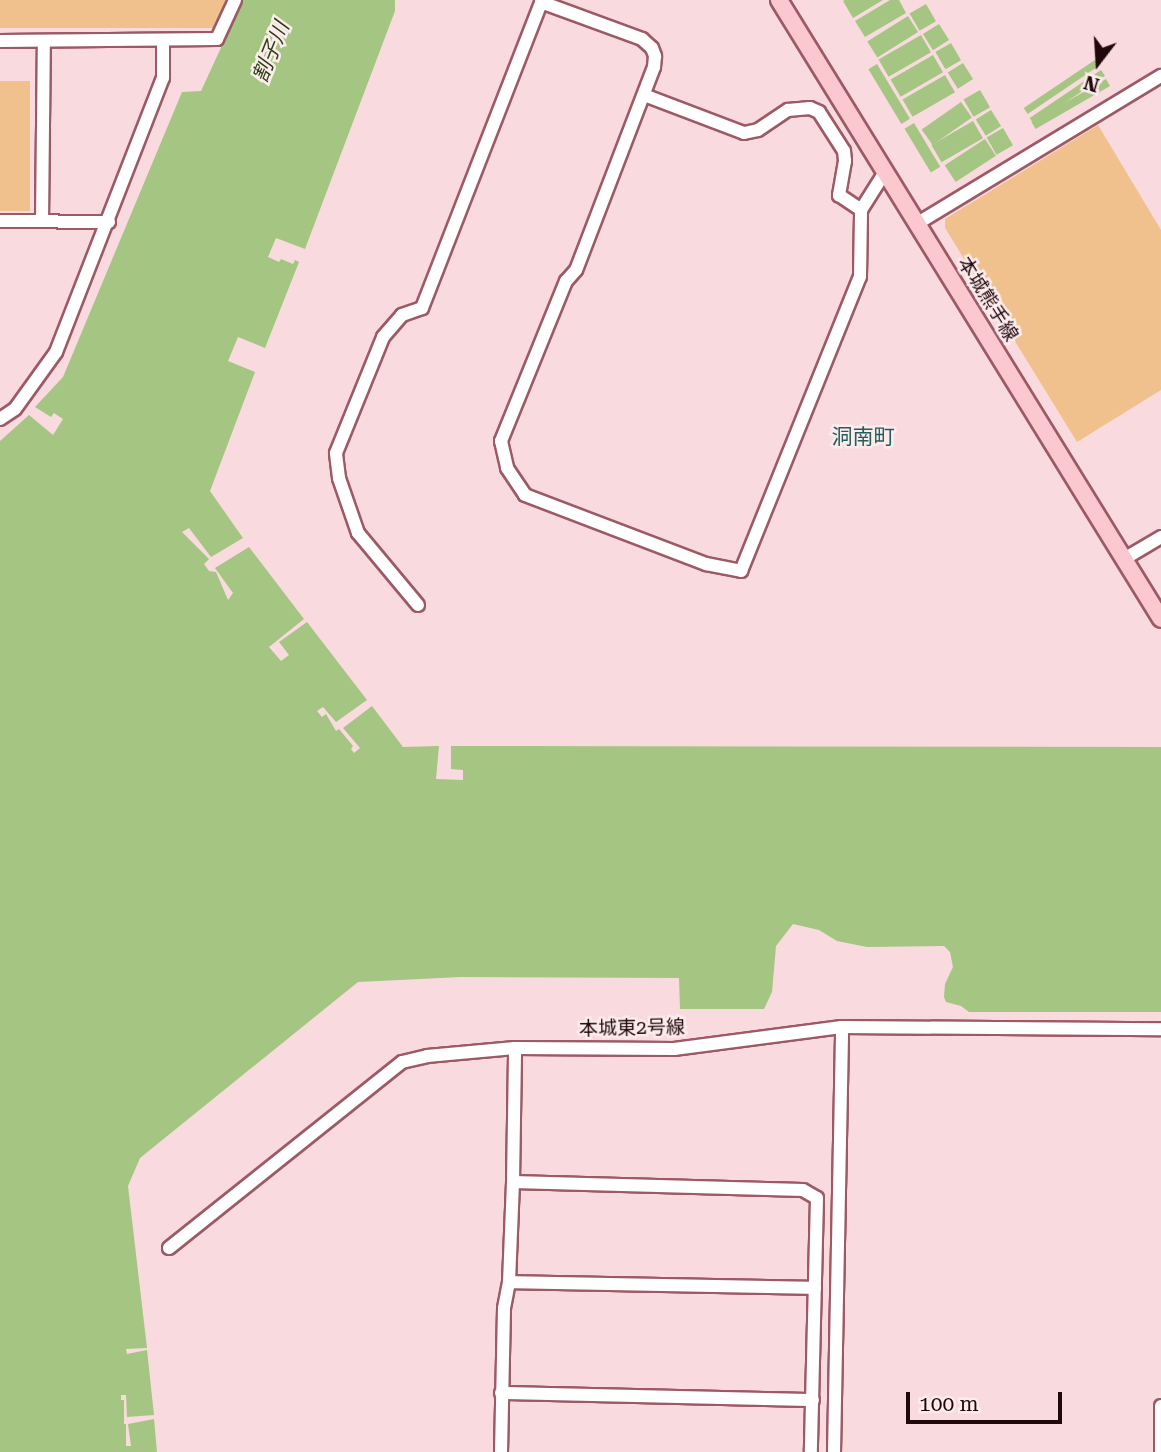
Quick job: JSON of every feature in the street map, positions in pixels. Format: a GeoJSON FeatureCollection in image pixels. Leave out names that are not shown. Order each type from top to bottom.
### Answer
{"type":"FeatureCollection","features":[{"type":"Feature","properties":{"kind":"main road","name":"本城熊手線"},"geometry":{"type":"LineString","coordinates":[[779,0],[886,172],[921,222]]}},
{"type":"Feature","properties":{"kind":"main road","name":"本城熊手線"},"geometry":{"type":"LineString","coordinates":[[790,0],[921,222],[1128,557],[1161,619]]}},
{"type":"Feature","properties":{"kind":"main road","name":"本城熊手線"},"geometry":{"type":"LineString","coordinates":[[1128,557],[1161,603]]}},
{"type":"Feature","properties":{"kind":"street"},"geometry":{"type":"LineString","coordinates":[[0,41],[217,39],[235,0]]}},
{"type":"Feature","properties":{"kind":"street"},"geometry":{"type":"LineString","coordinates":[[418,605],[358,533],[340,478],[336,453],[383,337],[402,315],[422,308],[542,1],[642,39],[652,48],[654,67],[576,270],[566,281],[501,441],[507,468],[525,495],[706,564],[741,571],[860,277],[861,210],[886,172]]}},
{"type":"Feature","properties":{"kind":"street"},"geometry":{"type":"LineString","coordinates":[[41,221],[44,41]]}},
{"type":"Feature","properties":{"kind":"street"},"geometry":{"type":"LineString","coordinates":[[0,419],[15,409],[56,352],[163,78],[163,41]]}},
{"type":"Feature","properties":{"kind":"street"},"geometry":{"type":"LineString","coordinates":[[921,222],[1161,76]]}},
{"type":"Feature","properties":{"kind":"street"},"geometry":{"type":"LineString","coordinates":[[644,95],[744,133],[758,130],[788,110],[810,108],[819,112],[844,151],[845,161],[839,195],[861,210]]}},
{"type":"Feature","properties":{"kind":"street"},"geometry":{"type":"LineString","coordinates":[[0,221],[109,222]]}},
{"type":"Feature","properties":{"kind":"street"},"geometry":{"type":"LineString","coordinates":[[1128,557],[1161,537]]}},
{"type":"Feature","properties":{"kind":"street"},"geometry":{"type":"LineString","coordinates":[[834,1452],[842,1027]]}},
{"type":"Feature","properties":{"kind":"street","name":"本城東2号線"},"geometry":{"type":"LineString","coordinates":[[169,1248],[402,1062],[427,1056],[514,1048],[674,1049],[842,1027],[1161,1028]]}},
{"type":"Feature","properties":{"kind":"street"},"geometry":{"type":"LineString","coordinates":[[501,1452],[504,1308],[509,1282],[513,1182],[514,1048]]}},
{"type":"Feature","properties":{"kind":"street"},"geometry":{"type":"LineString","coordinates":[[513,1182],[803,1190],[817,1198],[811,1452]]}},
{"type":"Feature","properties":{"kind":"street"},"geometry":{"type":"LineString","coordinates":[[509,1282],[815,1288]]}},
{"type":"Feature","properties":{"kind":"street"},"geometry":{"type":"LineString","coordinates":[[501,1393],[813,1400]]}},
{"type":"Feature","properties":{"kind":"street"},"geometry":{"type":"LineString","coordinates":[[1161,1406],[1161,1452]]}},
{"type":"Feature","properties":{"kind":"shaded area"},"geometry":{"type":"Polygon","coordinates":[[[0,0],[227,0],[227,28],[0,28],[0,0]]]}},
{"type":"Feature","properties":{"kind":"shaded area"},"geometry":{"type":"Polygon","coordinates":[[[0,81],[30,81],[30,211],[0,211],[0,81]]]}},
{"type":"Feature","properties":{"kind":"shaded area"},"geometry":{"type":"Polygon","coordinates":[[[1098,125],[1161,230],[1161,390],[1077,442],[945,228],[945,219],[1098,125]]]}},
{"type":"Feature","properties":{"kind":"water","name":"割子川"},"geometry":{"type":"Polygon","coordinates":[[[243,0],[395,0],[395,11],[305,249],[276,238],[268,257],[279,262],[281,259],[293,264],[295,260],[299,262],[265,348],[238,337],[228,361],[255,372],[210,491],[243,538],[211,557],[189,528],[182,532],[209,559],[204,564],[209,571],[216,572],[228,600],[233,593],[215,568],[249,547],[304,619],[269,647],[281,661],[289,655],[279,642],[307,622],[367,700],[336,722],[323,707],[317,711],[322,717],[326,714],[336,731],[339,729],[353,746],[351,749],[354,753],[360,748],[343,728],[372,706],[403,747],[439,746],[436,779],[463,780],[463,770],[451,769],[451,746],[1161,747],[1161,1012],[969,1012],[961,1006],[946,1002],[944,997],[945,984],[953,967],[950,952],[944,946],[867,947],[837,941],[819,930],[793,924],[776,946],[772,992],[764,1009],[680,1009],[679,978],[461,977],[358,982],[140,1158],[128,1186],[147,1348],[126,1349],[127,1354],[147,1350],[154,1415],[127,1417],[126,1395],[121,1395],[121,1400],[124,1400],[126,1446],[131,1446],[128,1424],[154,1419],[157,1452],[0,1452],[0,441],[29,415],[53,435],[63,419],[54,413],[51,417],[35,407],[63,377],[182,92],[201,91],[243,0]]]}},
{"type":"Feature","properties":{"kind":"water"},"geometry":{"type":"Polygon","coordinates":[[[883,0],[853,18],[843,1],[883,0]]]}},
{"type":"Feature","properties":{"kind":"water"},"geometry":{"type":"Polygon","coordinates":[[[890,0],[899,0],[906,13],[865,37],[855,21],[890,0]]]}},
{"type":"Feature","properties":{"kind":"water"},"geometry":{"type":"Polygon","coordinates":[[[926,4],[936,21],[920,31],[910,14],[926,4]]]}},
{"type":"Feature","properties":{"kind":"water"},"geometry":{"type":"Polygon","coordinates":[[[908,16],[918,32],[877,58],[867,41],[908,16]]]}},
{"type":"Feature","properties":{"kind":"water"},"geometry":{"type":"Polygon","coordinates":[[[939,24],[949,40],[933,50],[923,34],[939,24]]]}},
{"type":"Feature","properties":{"kind":"water"},"geometry":{"type":"Polygon","coordinates":[[[921,35],[931,52],[889,77],[879,60],[921,35]]]}},
{"type":"Feature","properties":{"kind":"water"},"geometry":{"type":"Polygon","coordinates":[[[951,43],[961,60],[945,69],[935,52],[951,43]]]}},
{"type":"Feature","properties":{"kind":"water"},"geometry":{"type":"Polygon","coordinates":[[[933,55],[943,72],[901,97],[891,80],[933,55]]]}},
{"type":"Feature","properties":{"kind":"water"},"geometry":{"type":"Polygon","coordinates":[[[1095,60],[1099,66],[1028,114],[1024,108],[1095,60]]]}},
{"type":"Feature","properties":{"kind":"water"},"geometry":{"type":"Polygon","coordinates":[[[963,63],[973,79],[958,89],[948,73],[963,63]]]}},
{"type":"Feature","properties":{"kind":"water"},"geometry":{"type":"Polygon","coordinates":[[[877,64],[910,119],[901,124],[868,69],[877,64]]]}},
{"type":"Feature","properties":{"kind":"water"},"geometry":{"type":"Polygon","coordinates":[[[1101,70],[1105,76],[1034,124],[1030,118],[1101,70]]]}},
{"type":"Feature","properties":{"kind":"water"},"geometry":{"type":"Polygon","coordinates":[[[945,75],[955,92],[913,117],[903,100],[945,75]]]}},
{"type":"Feature","properties":{"kind":"water"},"geometry":{"type":"Polygon","coordinates":[[[1106,79],[1110,86],[1036,129],[1032,122],[1106,79]]]}},
{"type":"Feature","properties":{"kind":"water"},"geometry":{"type":"Polygon","coordinates":[[[980,90],[990,107],[974,117],[964,100],[980,90]]]}},
{"type":"Feature","properties":{"kind":"water"},"geometry":{"type":"Polygon","coordinates":[[[961,102],[972,118],[933,145],[922,130],[961,102]]]}},
{"type":"Feature","properties":{"kind":"water"},"geometry":{"type":"Polygon","coordinates":[[[991,110],[1001,126],[986,136],[976,120],[991,110]]]}},
{"type":"Feature","properties":{"kind":"water"},"geometry":{"type":"Polygon","coordinates":[[[973,121],[983,138],[941,162],[931,145],[973,121]]]}},
{"type":"Feature","properties":{"kind":"water"},"geometry":{"type":"Polygon","coordinates":[[[914,123],[940,167],[931,172],[905,129],[914,123]]]}},
{"type":"Feature","properties":{"kind":"water"},"geometry":{"type":"Polygon","coordinates":[[[1003,128],[1013,145],[997,155],[987,138],[1003,128]]]}},
{"type":"Feature","properties":{"kind":"water"},"geometry":{"type":"Polygon","coordinates":[[[985,139],[996,156],[956,182],[945,165],[985,139]]]}},
{"type":"Feature","properties":{"kind":"district","name":"洞南町"},"geometry":{"type":"Point","coordinates":[863,437]}}]}
